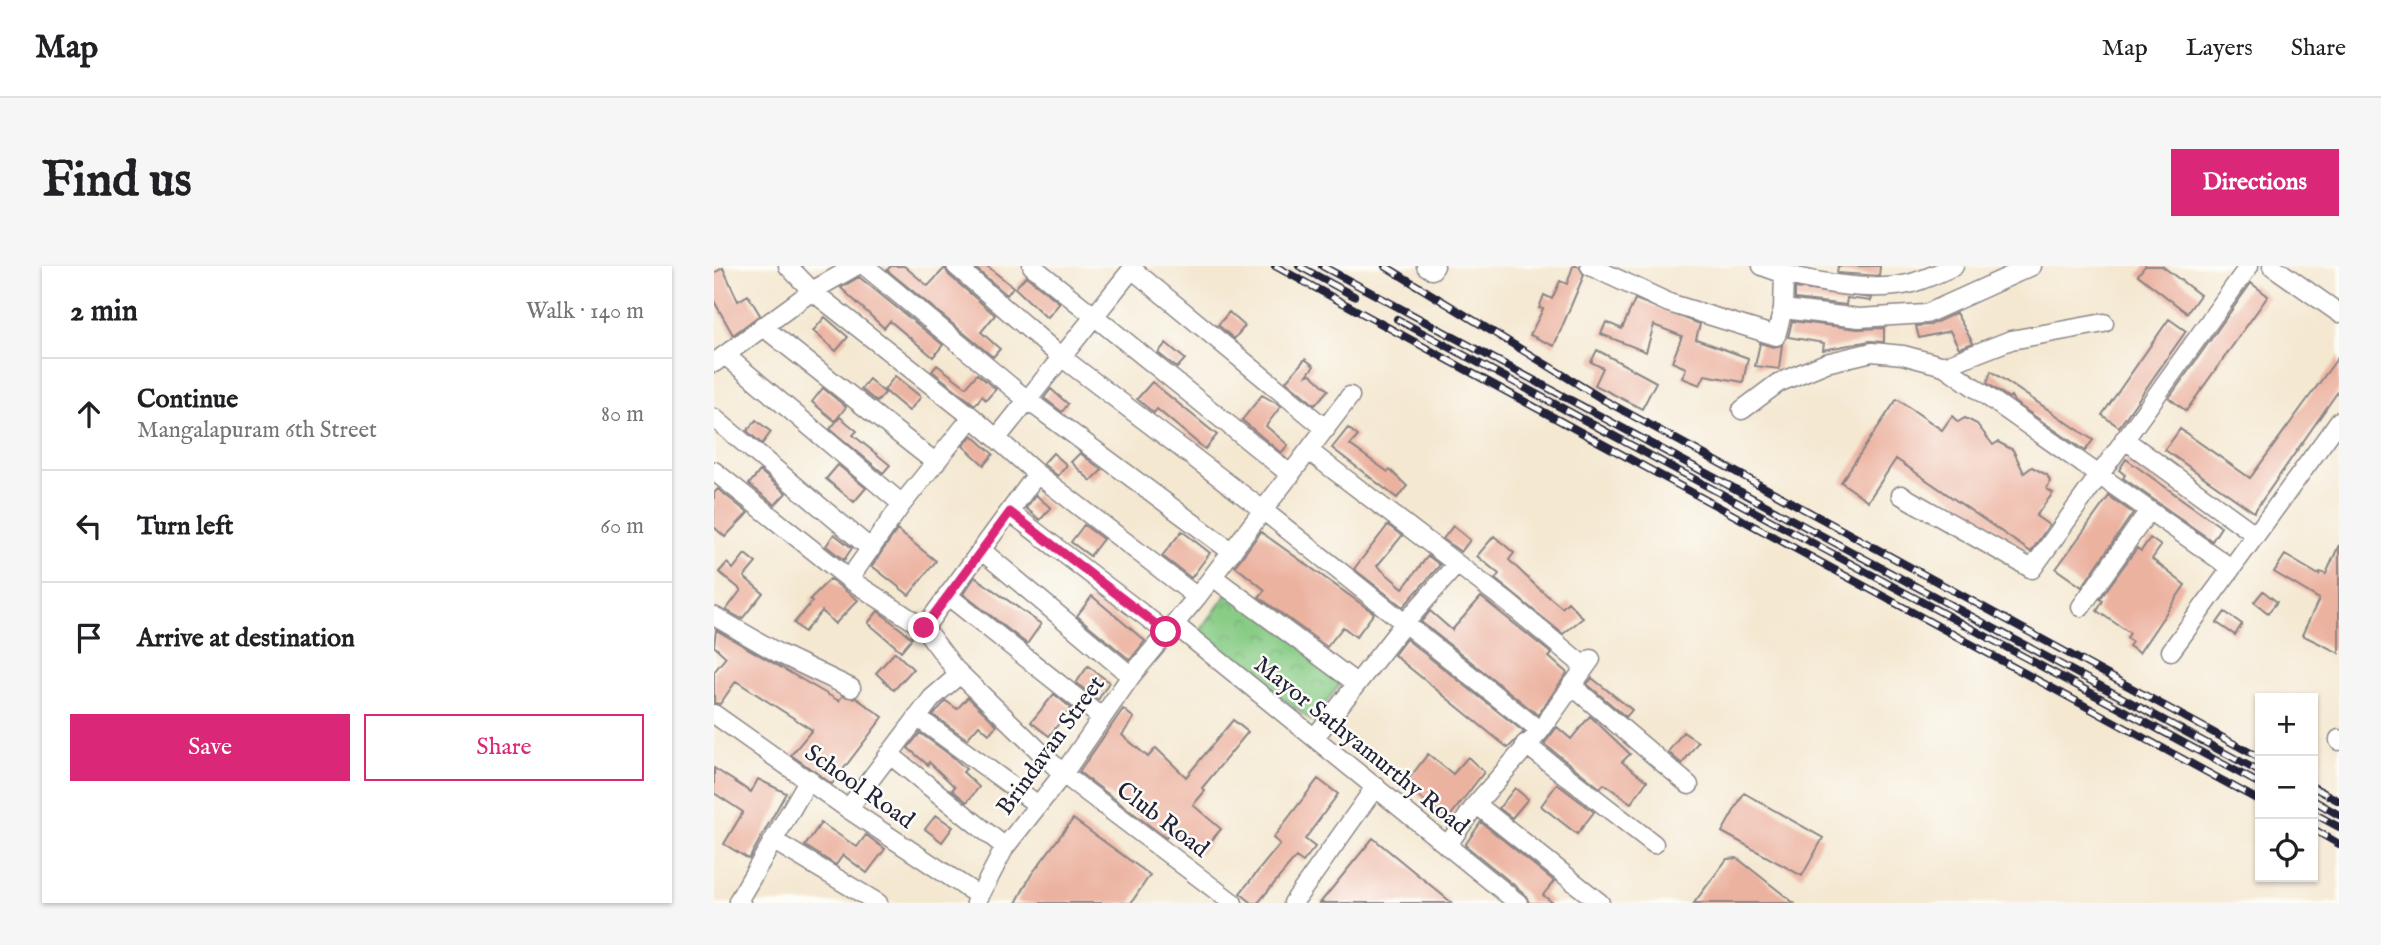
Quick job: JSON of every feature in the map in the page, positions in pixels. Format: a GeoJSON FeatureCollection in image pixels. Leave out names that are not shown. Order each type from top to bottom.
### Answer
{"type":"FeatureCollection","features":[{"type":"Feature","properties":{"kind":"street"},"geometry":{"type":"LineString","coordinates":[[788,266],[812,291],[972,417],[1037,474],[1197,597]]}},
{"type":"Feature","properties":{"kind":"street"},"geometry":{"type":"LineString","coordinates":[[856,266],[812,291],[720,359],[902,504]]}},
{"type":"Feature","properties":{"kind":"street"},"geometry":{"type":"LineString","coordinates":[[865,266],[1026,399],[1232,552]]}},
{"type":"Feature","properties":{"kind":"street"},"geometry":{"type":"LineString","coordinates":[[956,266],[1060,356],[1264,511],[1403,625],[1540,731]]}},
{"type":"Feature","properties":{"kind":"street"},"geometry":{"type":"LineString","coordinates":[[1032,266],[1290,475]]}},
{"type":"Feature","properties":{"kind":"street"},"geometry":{"type":"LineString","coordinates":[[1426,266],[1432,270],[1435,266]]}},
{"type":"Feature","properties":{"kind":"street"},"geometry":{"type":"LineString","coordinates":[[1590,266],[1669,303],[1776,336],[1783,309],[1784,275]]}},
{"type":"Feature","properties":{"kind":"street"},"geometry":{"type":"LineString","coordinates":[[1762,266],[1784,275],[1867,286],[1905,285],[1954,266]]}},
{"type":"Feature","properties":{"kind":"street"},"geometry":{"type":"LineString","coordinates":[[1783,309],[1859,318],[1926,314],[2032,266]]}},
{"type":"Feature","properties":{"kind":"street"},"geometry":{"type":"LineString","coordinates":[[1901,495],[2032,569],[2249,266]]}},
{"type":"Feature","properties":{"kind":"street"},"geometry":{"type":"LineString","coordinates":[[2272,266],[2339,313]]}},
{"type":"Feature","properties":{"kind":"street"},"geometry":{"type":"LineString","coordinates":[[997,438],[1132,269],[1326,429]]}},
{"type":"Feature","properties":{"kind":"street"},"geometry":{"type":"LineString","coordinates":[[1944,366],[2011,340],[2104,323]]}},
{"type":"Feature","properties":{"kind":"street"},"geometry":{"type":"LineString","coordinates":[[762,326],[936,463]]}},
{"type":"Feature","properties":{"kind":"street"},"geometry":{"type":"LineString","coordinates":[[1742,410],[1779,383],[1826,363],[1872,352],[1903,355],[1944,366],[2231,568]]}},
{"type":"Feature","properties":{"kind":"street","name":"Brindavan Street"},"geometry":{"type":"LineString","coordinates":[[978,900],[1005,846],[1063,774],[1131,676],[1213,577],[1350,396]]}},
{"type":"Feature","properties":{"kind":"street"},"geometry":{"type":"LineString","coordinates":[[849,579],[902,504],[972,417]]}},
{"type":"Feature","properties":{"kind":"street"},"geometry":{"type":"LineString","coordinates":[[714,418],[871,550]]}},
{"type":"Feature","properties":{"kind":"street"},"geometry":{"type":"LineString","coordinates":[[2171,650],[2339,421]]}},
{"type":"Feature","properties":{"kind":"street"},"geometry":{"type":"LineString","coordinates":[[2124,439],[2256,535]]}},
{"type":"Feature","properties":{"kind":"street"},"geometry":{"type":"LineString","coordinates":[[1309,451],[1588,663],[1540,731],[1525,744],[1476,804],[1447,845]]}},
{"type":"Feature","properties":{"kind":"street","name":"Club Road"},"geometry":{"type":"LineString","coordinates":[[714,471],[849,579],[924,628],[960,674],[1063,774],[1233,903]]}},
{"type":"Feature","properties":{"kind":"street"},"geometry":{"type":"LineString","coordinates":[[924,628],[1037,474]]}},
{"type":"Feature","properties":{"kind":"street","name":"Mayor Sathyamurthy Road"},"geometry":{"type":"LineString","coordinates":[[1010,512],[1315,737],[1518,903]]}},
{"type":"Feature","properties":{"kind":"street"},"geometry":{"type":"LineString","coordinates":[[2081,607],[2148,512]]}},
{"type":"Feature","properties":{"kind":"street"},"geometry":{"type":"LineString","coordinates":[[981,550],[1131,676]]}},
{"type":"Feature","properties":{"kind":"street"},"geometry":{"type":"LineString","coordinates":[[1315,737],[1403,625],[1457,565]]}},
{"type":"Feature","properties":{"kind":"street"},"geometry":{"type":"LineString","coordinates":[[1213,577],[1356,684]]}},
{"type":"Feature","properties":{"kind":"street"},"geometry":{"type":"LineString","coordinates":[[947,595],[1102,718]]}},
{"type":"Feature","properties":{"kind":"street"},"geometry":{"type":"LineString","coordinates":[[714,616],[778,653],[851,688]]}},
{"type":"Feature","properties":{"kind":"street"},"geometry":{"type":"LineString","coordinates":[[848,809],[916,717],[932,698],[960,674]]}},
{"type":"Feature","properties":{"kind":"street"},"geometry":{"type":"LineString","coordinates":[[1571,685],[1689,785]]}},
{"type":"Feature","properties":{"kind":"street","name":"School Road"},"geometry":{"type":"LineString","coordinates":[[714,714],[978,900]]}},
{"type":"Feature","properties":{"kind":"street"},"geometry":{"type":"LineString","coordinates":[[916,717],[1038,805]]}},
{"type":"Feature","properties":{"kind":"street"},"geometry":{"type":"LineString","coordinates":[[1525,744],[1654,844]]}},
{"type":"Feature","properties":{"kind":"street"},"geometry":{"type":"LineString","coordinates":[[890,754],[1005,846]]}},
{"type":"Feature","properties":{"kind":"street"},"geometry":{"type":"LineString","coordinates":[[741,903],[738,901],[809,779]]}},
{"type":"Feature","properties":{"kind":"street"},"geometry":{"type":"LineString","coordinates":[[1293,903],[1376,786]]}},
{"type":"Feature","properties":{"kind":"street"},"geometry":{"type":"LineString","coordinates":[[1476,804],[1600,903]]}},
{"type":"Feature","properties":{"kind":"street"},"geometry":{"type":"LineString","coordinates":[[774,841],[878,903]]}},
{"type":"Feature","properties":{"kind":"green space"},"geometry":{"type":"Polygon","coordinates":[[[1230,590],[1346,676],[1312,721],[1198,634],[1230,590]]]}},
{"type":"Feature","properties":{"kind":"building"},"geometry":{"type":"Polygon","coordinates":[[[891,266],[904,266],[928,286],[945,268],[949,275],[995,315],[981,332],[1000,349],[993,357],[887,270],[891,266]]]}},
{"type":"Feature","properties":{"kind":"building"},"geometry":{"type":"Polygon","coordinates":[[[973,266],[987,266],[1013,287],[1007,295],[973,266]]]}},
{"type":"Feature","properties":{"kind":"building"},"geometry":{"type":"Polygon","coordinates":[[[1573,266],[1579,266],[1584,275],[1554,346],[1530,335],[1543,309],[1539,308],[1544,295],[1552,299],[1560,281],[1567,284],[1573,266]]]}},
{"type":"Feature","properties":{"kind":"building"},"geometry":{"type":"Polygon","coordinates":[[[1838,266],[1880,266],[1879,276],[1837,273],[1838,266]]]}},
{"type":"Feature","properties":{"kind":"building"},"geometry":{"type":"Polygon","coordinates":[[[2145,266],[2162,266],[2200,295],[2187,313],[2138,275],[2145,266]]]}},
{"type":"Feature","properties":{"kind":"building"},"geometry":{"type":"Polygon","coordinates":[[[723,268],[738,301],[748,295],[760,315],[733,335],[714,301],[714,273],[723,268]]]}},
{"type":"Feature","properties":{"kind":"building"},"geometry":{"type":"Polygon","coordinates":[[[1026,276],[1060,303],[1047,318],[1015,288],[1026,276]]]}},
{"type":"Feature","properties":{"kind":"building"},"geometry":{"type":"Polygon","coordinates":[[[859,277],[943,345],[933,357],[890,321],[884,328],[841,288],[859,277]]]}},
{"type":"Feature","properties":{"kind":"building"},"geometry":{"type":"Polygon","coordinates":[[[2251,283],[2268,296],[2186,411],[2169,398],[2251,283]]]}},
{"type":"Feature","properties":{"kind":"building"},"geometry":{"type":"Polygon","coordinates":[[[1795,288],[1872,298],[1871,301],[1847,298],[1846,305],[1795,299],[1795,288]]]}},
{"type":"Feature","properties":{"kind":"building"},"geometry":{"type":"Polygon","coordinates":[[[1635,299],[1700,324],[1696,339],[1748,358],[1743,382],[1705,375],[1700,385],[1682,378],[1686,368],[1672,362],[1682,336],[1654,325],[1646,352],[1601,334],[1606,322],[1622,329],[1635,299]]]}},
{"type":"Feature","properties":{"kind":"building"},"geometry":{"type":"Polygon","coordinates":[[[1229,312],[1245,326],[1234,339],[1218,325],[1229,312]]]}},
{"type":"Feature","properties":{"kind":"building"},"geometry":{"type":"Polygon","coordinates":[[[1956,313],[1973,343],[1959,348],[1950,331],[1919,338],[1916,326],[1930,325],[1956,313]]]}},
{"type":"Feature","properties":{"kind":"building"},"geometry":{"type":"Polygon","coordinates":[[[825,317],[848,337],[836,351],[813,331],[825,317]]]}},
{"type":"Feature","properties":{"kind":"building"},"geometry":{"type":"Polygon","coordinates":[[[2169,319],[2186,331],[2119,427],[2102,415],[2169,319]]]}},
{"type":"Feature","properties":{"kind":"building"},"geometry":{"type":"Polygon","coordinates":[[[1792,321],[1858,329],[1884,328],[1884,342],[1870,341],[1823,350],[1824,343],[1788,337],[1792,321]]]}},
{"type":"Feature","properties":{"kind":"building"},"geometry":{"type":"Polygon","coordinates":[[[1166,343],[1185,359],[1177,368],[1158,353],[1166,343]]]}},
{"type":"Feature","properties":{"kind":"building"},"geometry":{"type":"Polygon","coordinates":[[[1760,343],[1773,347],[1782,345],[1779,369],[1755,366],[1760,343]]]}},
{"type":"Feature","properties":{"kind":"building"},"geometry":{"type":"Polygon","coordinates":[[[1597,350],[1656,382],[1642,409],[1595,385],[1603,368],[1591,362],[1597,350]]]}},
{"type":"Feature","properties":{"kind":"building"},"geometry":{"type":"Polygon","coordinates":[[[2339,356],[2339,390],[2254,512],[2165,450],[2180,429],[2250,478],[2339,356]]]}},
{"type":"Feature","properties":{"kind":"building"},"geometry":{"type":"Polygon","coordinates":[[[1305,359],[1314,366],[1307,375],[1311,374],[1328,390],[1315,405],[1286,381],[1305,359]]]}},
{"type":"Feature","properties":{"kind":"building"},"geometry":{"type":"Polygon","coordinates":[[[937,365],[966,387],[977,374],[996,389],[986,400],[982,396],[975,405],[932,371],[937,365]]]}},
{"type":"Feature","properties":{"kind":"building"},"geometry":{"type":"Polygon","coordinates":[[[1991,371],[2093,440],[2085,451],[2014,402],[2011,396],[2009,398],[1987,383],[1991,371]]]}},
{"type":"Feature","properties":{"kind":"building"},"geometry":{"type":"Polygon","coordinates":[[[895,376],[921,397],[909,411],[884,390],[895,376]]]}},
{"type":"Feature","properties":{"kind":"building"},"geometry":{"type":"Polygon","coordinates":[[[869,379],[885,393],[877,402],[861,389],[869,379]]]}},
{"type":"Feature","properties":{"kind":"building"},"geometry":{"type":"Polygon","coordinates":[[[1152,382],[1217,435],[1205,449],[1157,409],[1154,413],[1137,399],[1152,382]]]}},
{"type":"Feature","properties":{"kind":"building"},"geometry":{"type":"Polygon","coordinates":[[[823,388],[846,407],[835,421],[812,402],[823,388]]]}},
{"type":"Feature","properties":{"kind":"building"},"geometry":{"type":"Polygon","coordinates":[[[1051,389],[1068,404],[1062,412],[1044,398],[1051,389]]]}},
{"type":"Feature","properties":{"kind":"building"},"geometry":{"type":"Polygon","coordinates":[[[1262,395],[1281,406],[1266,426],[1288,445],[1281,453],[1242,420],[1262,395]]]}},
{"type":"Feature","properties":{"kind":"building"},"geometry":{"type":"Polygon","coordinates":[[[1897,399],[1942,430],[1952,416],[1958,422],[1965,418],[1977,424],[1993,445],[1998,442],[2013,450],[2024,473],[2032,467],[2047,475],[2050,481],[2047,489],[2053,493],[2036,516],[2049,525],[2031,552],[1896,459],[1868,501],[1841,482],[1897,399]]]}},
{"type":"Feature","properties":{"kind":"building"},"geometry":{"type":"Polygon","coordinates":[[[840,417],[857,431],[853,435],[890,465],[883,473],[830,429],[840,417]]]}},
{"type":"Feature","properties":{"kind":"building"},"geometry":{"type":"Polygon","coordinates":[[[756,420],[771,432],[762,444],[747,431],[756,420]]]}},
{"type":"Feature","properties":{"kind":"building"},"geometry":{"type":"Polygon","coordinates":[[[1348,428],[1358,436],[1350,445],[1388,472],[1390,470],[1407,486],[1397,498],[1332,448],[1348,428]]]}},
{"type":"Feature","properties":{"kind":"building"},"geometry":{"type":"Polygon","coordinates":[[[972,435],[993,454],[984,465],[963,446],[972,435]]]}},
{"type":"Feature","properties":{"kind":"building"},"geometry":{"type":"Polygon","coordinates":[[[1053,453],[1067,465],[1058,476],[1043,464],[1053,453]]]}},
{"type":"Feature","properties":{"kind":"building"},"geometry":{"type":"Polygon","coordinates":[[[1080,453],[1102,470],[1091,481],[1071,462],[1080,453]]]}},
{"type":"Feature","properties":{"kind":"building"},"geometry":{"type":"Polygon","coordinates":[[[2126,459],[2221,527],[2212,541],[2123,478],[2125,475],[2119,470],[2126,459]]]}},
{"type":"Feature","properties":{"kind":"building"},"geometry":{"type":"Polygon","coordinates":[[[838,465],[866,488],[854,502],[826,479],[838,465]]]}},
{"type":"Feature","properties":{"kind":"building"},"geometry":{"type":"Polygon","coordinates":[[[760,471],[786,493],[775,505],[749,484],[760,471]]]}},
{"type":"Feature","properties":{"kind":"building"},"geometry":{"type":"Polygon","coordinates":[[[718,489],[748,513],[725,537],[714,527],[714,493],[718,489]]]}},
{"type":"Feature","properties":{"kind":"building"},"geometry":{"type":"Polygon","coordinates":[[[1036,495],[1051,508],[1040,520],[1026,508],[1036,495]]]}},
{"type":"Feature","properties":{"kind":"building"},"geometry":{"type":"Polygon","coordinates":[[[2109,496],[2133,513],[2082,587],[2056,569],[2109,496]]]}},
{"type":"Feature","properties":{"kind":"building"},"geometry":{"type":"Polygon","coordinates":[[[1084,525],[1103,539],[1090,556],[1071,542],[1084,525]]]}},
{"type":"Feature","properties":{"kind":"building"},"geometry":{"type":"Polygon","coordinates":[[[1388,525],[1402,536],[1377,566],[1403,588],[1428,556],[1440,565],[1403,607],[1354,569],[1388,525]]]}},
{"type":"Feature","properties":{"kind":"building"},"geometry":{"type":"Polygon","coordinates":[[[1453,526],[1470,540],[1461,552],[1443,539],[1453,526]]]}},
{"type":"Feature","properties":{"kind":"building"},"geometry":{"type":"Polygon","coordinates":[[[897,530],[936,561],[909,595],[872,566],[897,530]]]}},
{"type":"Feature","properties":{"kind":"building"},"geometry":{"type":"Polygon","coordinates":[[[1182,531],[1210,553],[1191,578],[1162,556],[1182,531]]]}},
{"type":"Feature","properties":{"kind":"building"},"geometry":{"type":"Polygon","coordinates":[[[1261,532],[1374,613],[1356,637],[1343,627],[1327,647],[1259,597],[1265,590],[1235,566],[1261,532]]]}},
{"type":"Feature","properties":{"kind":"building"},"geometry":{"type":"Polygon","coordinates":[[[834,534],[852,548],[844,560],[826,546],[834,534]]]}},
{"type":"Feature","properties":{"kind":"building"},"geometry":{"type":"Polygon","coordinates":[[[1494,536],[1514,553],[1509,560],[1535,585],[1562,608],[1568,602],[1583,618],[1563,634],[1495,579],[1499,574],[1477,556],[1494,536]]]}},
{"type":"Feature","properties":{"kind":"building"},"geometry":{"type":"Polygon","coordinates":[[[2150,538],[2161,546],[2152,559],[2185,585],[2139,653],[2129,646],[2132,642],[2127,638],[2130,633],[2097,611],[2103,601],[2100,599],[2137,548],[2141,551],[2150,538]]]}},
{"type":"Feature","properties":{"kind":"building"},"geometry":{"type":"Polygon","coordinates":[[[2339,545],[2339,653],[2302,635],[2319,599],[2274,572],[2285,555],[2319,575],[2320,572],[2326,574],[2339,545]]]}},
{"type":"Feature","properties":{"kind":"building"},"geometry":{"type":"Polygon","coordinates":[[[745,554],[756,563],[744,577],[763,593],[742,619],[726,610],[741,590],[719,572],[727,563],[733,569],[745,554]]]}},
{"type":"Feature","properties":{"kind":"building"},"geometry":{"type":"Polygon","coordinates":[[[975,577],[1041,624],[1027,644],[963,594],[975,577]]]}},
{"type":"Feature","properties":{"kind":"building"},"geometry":{"type":"Polygon","coordinates":[[[830,579],[858,600],[835,624],[822,611],[804,632],[794,623],[812,602],[810,599],[830,579]]]}},
{"type":"Feature","properties":{"kind":"building"},"geometry":{"type":"Polygon","coordinates":[[[2263,591],[2277,602],[2268,613],[2254,602],[2263,591]]]}},
{"type":"Feature","properties":{"kind":"building"},"geometry":{"type":"Polygon","coordinates":[[[1092,596],[1145,641],[1130,660],[1077,616],[1092,596]]]}},
{"type":"Feature","properties":{"kind":"building"},"geometry":{"type":"Polygon","coordinates":[[[1481,597],[1552,654],[1549,657],[1567,673],[1538,715],[1421,622],[1430,611],[1452,630],[1481,597]]]}},
{"type":"Feature","properties":{"kind":"building"},"geometry":{"type":"Polygon","coordinates":[[[878,611],[912,638],[901,651],[868,623],[878,611]]]}},
{"type":"Feature","properties":{"kind":"building"},"geometry":{"type":"Polygon","coordinates":[[[2225,612],[2242,624],[2235,635],[2217,623],[2225,612]]]}},
{"type":"Feature","properties":{"kind":"building"},"geometry":{"type":"Polygon","coordinates":[[[716,630],[839,701],[842,696],[856,698],[883,717],[832,784],[791,755],[812,730],[736,681],[720,704],[714,703],[714,672],[726,657],[714,646],[716,630]]]}},
{"type":"Feature","properties":{"kind":"building"},"geometry":{"type":"Polygon","coordinates":[[[1406,639],[1524,732],[1508,748],[1394,655],[1406,639]]]}},
{"type":"Feature","properties":{"kind":"building"},"geometry":{"type":"Polygon","coordinates":[[[895,652],[913,669],[894,690],[876,673],[895,652]]]}},
{"type":"Feature","properties":{"kind":"building"},"geometry":{"type":"Polygon","coordinates":[[[1088,666],[1109,682],[1098,700],[1076,683],[1088,666]]]}},
{"type":"Feature","properties":{"kind":"building"},"geometry":{"type":"Polygon","coordinates":[[[1592,678],[1632,710],[1626,717],[1587,684],[1592,678]]]}},
{"type":"Feature","properties":{"kind":"building"},"geometry":{"type":"Polygon","coordinates":[[[1054,694],[1071,708],[1049,736],[1031,722],[1054,694]]]}},
{"type":"Feature","properties":{"kind":"building"},"geometry":{"type":"Polygon","coordinates":[[[968,697],[997,725],[989,734],[979,725],[967,739],[933,715],[946,701],[957,709],[968,697]]]}},
{"type":"Feature","properties":{"kind":"building"},"geometry":{"type":"Polygon","coordinates":[[[1123,709],[1134,718],[1122,735],[1148,757],[1156,748],[1186,777],[1233,720],[1248,732],[1202,788],[1205,791],[1193,805],[1221,829],[1200,854],[1172,831],[1166,838],[1079,772],[1123,709]]]}},
{"type":"Feature","properties":{"kind":"building"},"geometry":{"type":"Polygon","coordinates":[[[1590,716],[1630,754],[1622,762],[1647,781],[1631,803],[1604,784],[1600,788],[1544,744],[1557,727],[1571,739],[1590,716]]]}},
{"type":"Feature","properties":{"kind":"building"},"geometry":{"type":"Polygon","coordinates":[[[1683,732],[1698,742],[1682,764],[1668,752],[1683,732]]]}},
{"type":"Feature","properties":{"kind":"building"},"geometry":{"type":"Polygon","coordinates":[[[920,733],[953,757],[966,769],[963,772],[979,787],[967,802],[952,790],[955,787],[929,762],[928,765],[908,748],[920,733]]]}},
{"type":"Feature","properties":{"kind":"building"},"geometry":{"type":"Polygon","coordinates":[[[1428,754],[1453,774],[1468,757],[1484,772],[1448,819],[1404,785],[1428,754]]]}},
{"type":"Feature","properties":{"kind":"building"},"geometry":{"type":"Polygon","coordinates":[[[714,768],[751,792],[758,779],[786,793],[749,859],[724,844],[743,812],[714,793],[714,768]]]}},
{"type":"Feature","properties":{"kind":"building"},"geometry":{"type":"Polygon","coordinates":[[[1318,779],[1338,794],[1305,839],[1315,847],[1303,862],[1296,857],[1258,903],[1252,903],[1240,893],[1280,844],[1273,838],[1318,779]]]}},
{"type":"Feature","properties":{"kind":"building"},"geometry":{"type":"Polygon","coordinates":[[[1557,784],[1594,812],[1577,834],[1541,806],[1557,784]]]}},
{"type":"Feature","properties":{"kind":"building"},"geometry":{"type":"Polygon","coordinates":[[[1515,788],[1528,799],[1512,818],[1499,808],[1515,788]]]}},
{"type":"Feature","properties":{"kind":"building"},"geometry":{"type":"Polygon","coordinates":[[[1744,793],[1823,838],[1802,876],[1722,832],[1744,793]]]}},
{"type":"Feature","properties":{"kind":"building"},"geometry":{"type":"Polygon","coordinates":[[[936,815],[953,827],[942,842],[925,829],[936,815]]]}},
{"type":"Feature","properties":{"kind":"building"},"geometry":{"type":"Polygon","coordinates":[[[1073,819],[1150,875],[1131,903],[1016,903],[1031,875],[1073,819]]]}},
{"type":"Feature","properties":{"kind":"building"},"geometry":{"type":"Polygon","coordinates":[[[1481,822],[1554,881],[1543,895],[1553,903],[1529,903],[1525,894],[1465,845],[1481,822]]]}},
{"type":"Feature","properties":{"kind":"building"},"geometry":{"type":"Polygon","coordinates":[[[821,823],[857,847],[866,835],[885,849],[867,873],[843,855],[836,865],[805,846],[821,823]]]}},
{"type":"Feature","properties":{"kind":"building"},"geometry":{"type":"Polygon","coordinates":[[[1373,838],[1452,903],[1320,903],[1373,838]]]}},
{"type":"Feature","properties":{"kind":"building"},"geometry":{"type":"Polygon","coordinates":[[[1737,858],[1794,903],[1694,903],[1727,859],[1737,858]]]}},
{"type":"Feature","properties":{"kind":"railway"},"geometry":{"type":"LineString","coordinates":[[1275,266],[2255,798]]}},
{"type":"Feature","properties":{"kind":"railway"},"geometry":{"type":"LineString","coordinates":[[1299,266],[1354,296]]}},
{"type":"Feature","properties":{"kind":"railway"},"geometry":{"type":"LineString","coordinates":[[1322,266],[2255,769]]}},
{"type":"Feature","properties":{"kind":"railway"},"geometry":{"type":"LineString","coordinates":[[1385,266],[1604,400],[2256,756]]}},
{"type":"Feature","properties":{"kind":"railway"},"geometry":{"type":"LineString","coordinates":[[1397,319],[2255,781]]}},
{"type":"Feature","properties":{"kind":"railway"},"geometry":{"type":"LineString","coordinates":[[2318,790],[2339,801]]}},
{"type":"Feature","properties":{"kind":"railway"},"geometry":{"type":"LineString","coordinates":[[2318,803],[2339,815]]}},
{"type":"Feature","properties":{"kind":"railway"},"geometry":{"type":"LineString","coordinates":[[2318,816],[2339,827]]}},
{"type":"Feature","properties":{"kind":"railway"},"geometry":{"type":"LineString","coordinates":[[2318,832],[2339,844]]}},
{"type":"Feature","properties":{"kind":"route"},"geometry":{"type":"LineString","coordinates":[[924,628],[1010,512],[1166,632]]}}]}
